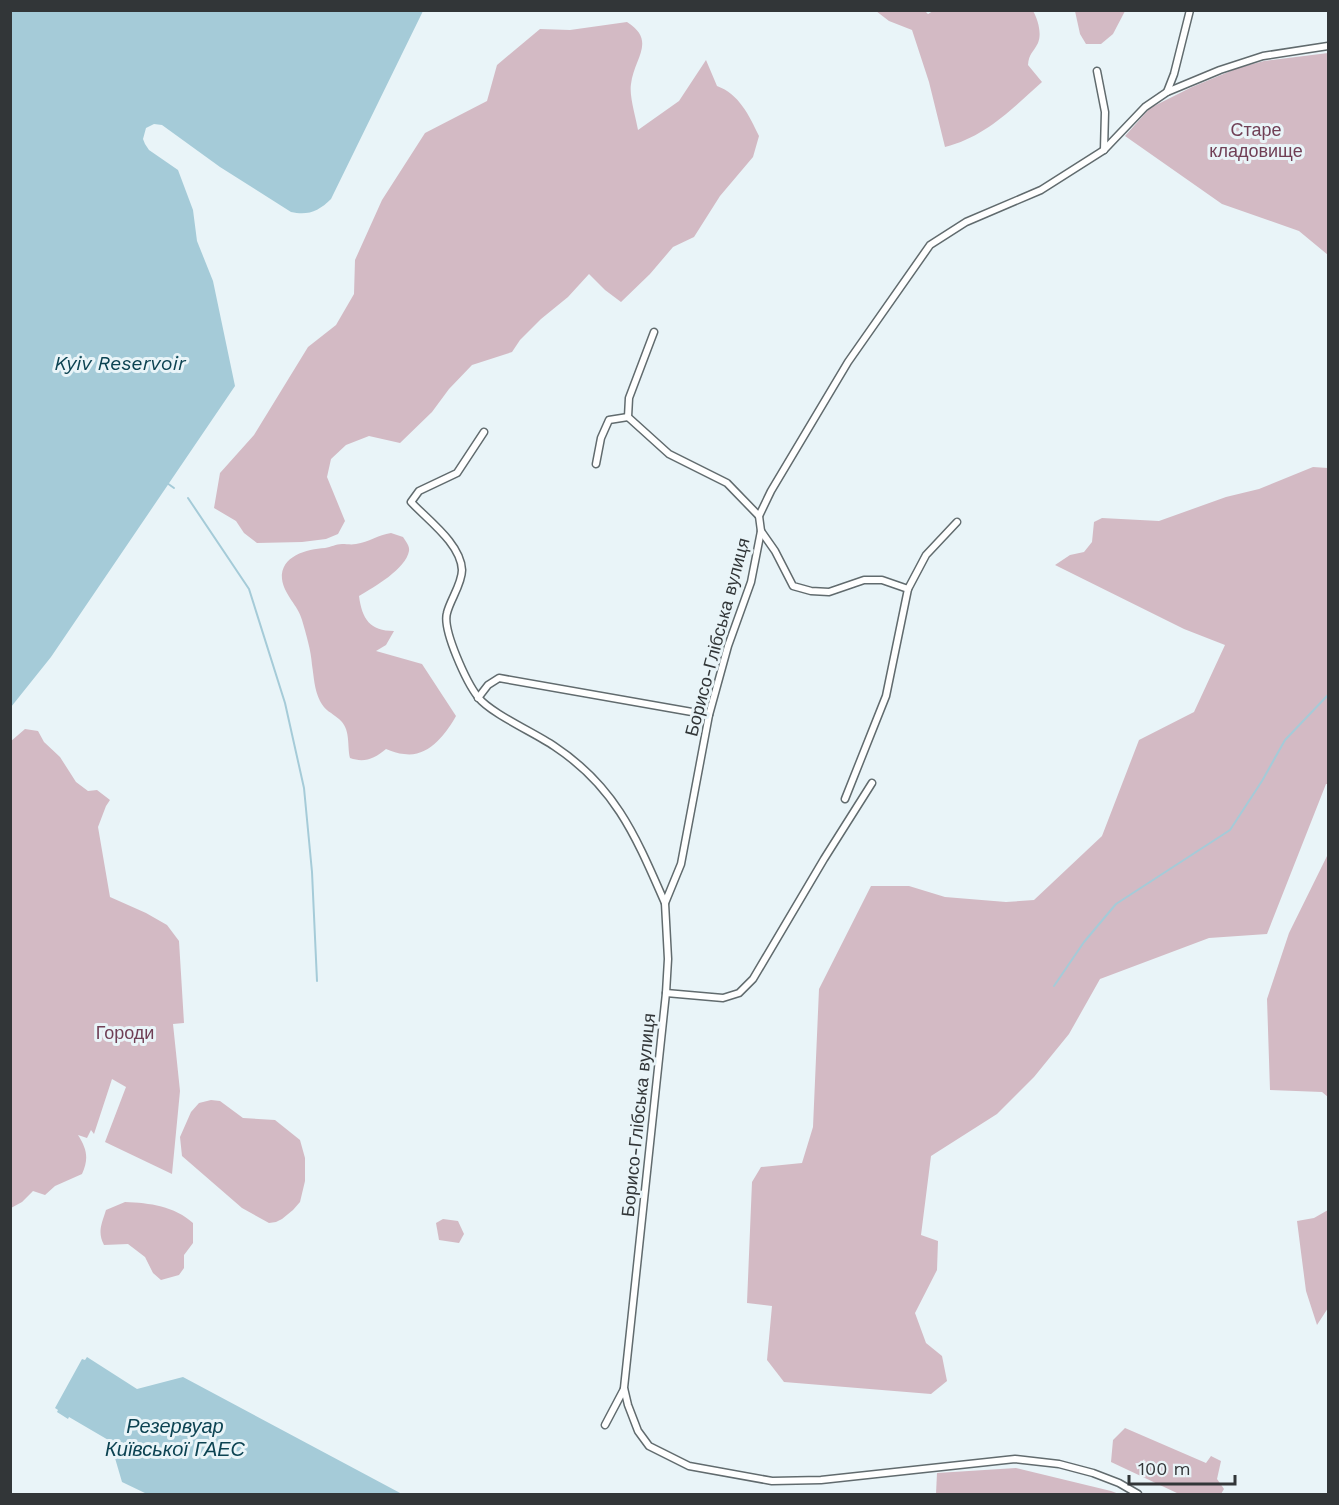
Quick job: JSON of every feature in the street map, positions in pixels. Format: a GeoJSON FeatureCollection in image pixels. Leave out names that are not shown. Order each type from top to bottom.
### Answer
{"type":"FeatureCollection","features":[{"type":"Feature","properties":{"kind":"street"},"geometry":{"type":"LineString","coordinates":[[1167,92],[1174,74],[1190,10]]}},
{"type":"Feature","properties":{"kind":"street","name":"Борисо-Глібська вулиця"},"geometry":{"type":"LineString","coordinates":[[1138,1494],[1119,1483],[1093,1473],[1059,1464],[1015,1459],[941,1465],[821,1480],[772,1481],[689,1466],[649,1446],[638,1431],[624,1388],[666,993],[668,959],[665,903],[681,864],[709,715],[728,645],[751,582],[761,531],[759,516],[771,490],[848,362],[930,245],[966,222],[1041,190],[1104,150],[1145,107],[1167,92],[1220,70],[1263,56],[1329,46]]}},
{"type":"Feature","properties":{"kind":"street"},"geometry":{"type":"LineString","coordinates":[[1097,71],[1105,112],[1104,150]]}},
{"type":"Feature","properties":{"kind":"street"},"geometry":{"type":"LineString","coordinates":[[628,417],[629,398],[654,332]]}},
{"type":"Feature","properties":{"kind":"street"},"geometry":{"type":"LineString","coordinates":[[628,417],[669,454],[727,483],[759,516]]}},
{"type":"Feature","properties":{"kind":"street"},"geometry":{"type":"LineString","coordinates":[[596,464],[601,438],[609,420],[628,417]]}},
{"type":"Feature","properties":{"kind":"street"},"geometry":{"type":"LineString","coordinates":[[484,432],[458,473],[418,491],[411,502],[444,534],[456,550],[462,570],[446,616],[456,657],[478,698],[491,709],[537,734],[576,760],[606,791],[629,824],[665,903]]}},
{"type":"Feature","properties":{"kind":"street"},"geometry":{"type":"LineString","coordinates":[[845,799],[886,696],[908,589],[926,555],[957,522]]}},
{"type":"Feature","properties":{"kind":"street"},"geometry":{"type":"LineString","coordinates":[[761,531],[775,551],[793,586],[811,591],[829,592],[864,580],[882,580],[908,589]]}},
{"type":"Feature","properties":{"kind":"street"},"geometry":{"type":"LineString","coordinates":[[478,698],[488,685],[499,678],[709,715]]}},
{"type":"Feature","properties":{"kind":"street"},"geometry":{"type":"LineString","coordinates":[[666,993],[723,998],[739,993],[753,979],[872,783]]}},
{"type":"Feature","properties":{"kind":"street","name":"Борисо-Глібська вулиця"},"geometry":{"type":"LineString","coordinates":[[605,1425],[624,1388]]}},
{"type":"Feature","properties":{"kind":"green space"},"geometry":{"type":"Polygon","coordinates":[[[1075,10],[1125,11],[1113,34],[1101,44],[1086,44],[1080,34],[1075,10]]]}},
{"type":"Feature","properties":{"kind":"green space"},"geometry":{"type":"Polygon","coordinates":[[[876,11],[925,11],[928,14],[933,11],[1033,11],[1039,31],[1038,43],[1030,55],[1028,65],[1042,82],[997,121],[973,136],[945,147],[929,82],[912,30],[889,21],[876,11]]]}},
{"type":"Feature","properties":{"kind":"green space"},"geometry":{"type":"Polygon","coordinates":[[[627,22],[641,36],[642,43],[631,89],[638,130],[679,101],[706,60],[717,86],[737,100],[759,136],[753,157],[720,196],[694,237],[673,247],[650,274],[621,302],[589,274],[568,297],[520,340],[512,352],[472,365],[449,389],[432,412],[400,443],[369,436],[346,445],[331,459],[327,477],[345,521],[338,534],[326,539],[302,542],[257,543],[244,533],[236,521],[214,508],[220,473],[254,435],[308,347],[336,325],[354,294],[355,260],[382,200],[425,133],[487,101],[497,65],[540,29],[570,30],[627,22]]]}},
{"type":"Feature","properties":{"kind":"green space","name":"Старе кладовище"},"geometry":{"type":"Polygon","coordinates":[[[1328,53],[1328,255],[1299,231],[1222,204],[1125,136],[1150,108],[1238,68],[1264,61],[1328,53]]]}},
{"type":"Feature","properties":{"kind":"green space"},"geometry":{"type":"Polygon","coordinates":[[[1313,467],[1328,468],[1328,784],[1326,784],[1267,934],[1209,938],[1100,979],[1069,1034],[1034,1077],[997,1114],[931,1156],[921,1235],[938,1241],[937,1270],[915,1313],[926,1343],[942,1356],[947,1381],[931,1394],[784,1382],[767,1360],[772,1306],[747,1303],[752,1182],[761,1167],[802,1163],[813,1127],[819,989],[871,886],[909,886],[945,897],[1006,902],[1034,900],[1102,836],[1139,740],[1194,712],[1225,645],[1184,629],[1055,565],[1070,555],[1084,552],[1092,542],[1094,522],[1102,518],[1159,521],[1226,497],[1259,489],[1313,467]]]}},
{"type":"Feature","properties":{"kind":"green space"},"geometry":{"type":"Polygon","coordinates":[[[391,533],[403,537],[409,549],[407,558],[396,571],[359,596],[362,611],[373,626],[394,631],[386,645],[376,651],[422,664],[456,716],[441,737],[421,752],[402,754],[386,749],[369,759],[360,760],[350,758],[347,732],[343,723],[320,701],[314,683],[305,631],[300,615],[283,585],[283,571],[290,559],[303,552],[340,544],[361,543],[391,533]]]}},
{"type":"Feature","properties":{"kind":"green space","name":"Городи"},"geometry":{"type":"Polygon","coordinates":[[[25,729],[38,731],[44,742],[60,757],[76,782],[88,791],[97,790],[110,800],[98,827],[110,897],[167,925],[179,941],[184,1023],[173,1024],[180,1091],[172,1174],[105,1142],[126,1087],[112,1079],[94,1134],[91,1130],[87,1138],[78,1135],[86,1154],[86,1164],[82,1174],[55,1186],[45,1195],[33,1191],[22,1202],[11,1208],[10,742],[25,729]]]}},
{"type":"Feature","properties":{"kind":"green space"},"geometry":{"type":"Polygon","coordinates":[[[1328,854],[1328,1097],[1322,1092],[1270,1090],[1267,999],[1289,933],[1328,854]]]}},
{"type":"Feature","properties":{"kind":"green space"},"geometry":{"type":"Polygon","coordinates":[[[211,1100],[220,1101],[243,1118],[275,1120],[300,1140],[305,1158],[305,1181],[300,1202],[282,1219],[269,1223],[242,1208],[182,1156],[180,1137],[191,1112],[199,1103],[211,1100]]]}},
{"type":"Feature","properties":{"kind":"green space"},"geometry":{"type":"Polygon","coordinates":[[[125,1202],[161,1206],[186,1217],[193,1223],[193,1243],[184,1255],[184,1268],[179,1275],[161,1280],[153,1273],[145,1257],[128,1244],[104,1245],[101,1232],[106,1210],[125,1202]]]}},
{"type":"Feature","properties":{"kind":"green space"},"geometry":{"type":"Polygon","coordinates":[[[1328,1210],[1328,1308],[1317,1325],[1306,1291],[1297,1221],[1314,1218],[1328,1210]]]}},
{"type":"Feature","properties":{"kind":"green space"},"geometry":{"type":"Polygon","coordinates":[[[443,1219],[458,1221],[464,1234],[459,1243],[439,1240],[436,1223],[443,1219]]]}},
{"type":"Feature","properties":{"kind":"green space"},"geometry":{"type":"Polygon","coordinates":[[[1125,1428],[1206,1463],[1211,1456],[1221,1461],[1217,1479],[1224,1489],[1221,1494],[1179,1494],[1111,1462],[1113,1440],[1125,1428]]]}},
{"type":"Feature","properties":{"kind":"green space"},"geometry":{"type":"Polygon","coordinates":[[[1016,1468],[1119,1494],[936,1494],[937,1473],[1016,1468]]]}},
{"type":"Feature","properties":{"kind":"water","name":"Kyiv Reservoir"},"geometry":{"type":"Polygon","coordinates":[[[11,10],[423,11],[331,199],[313,212],[291,212],[220,167],[162,125],[154,124],[146,128],[143,139],[145,144],[149,150],[178,170],[193,210],[197,241],[213,281],[235,386],[51,657],[11,707],[11,10]]]}},
{"type":"Feature","properties":{"kind":"water","name":"Резервуар Київської ГАЕС"},"geometry":{"type":"Polygon","coordinates":[[[87,1357],[137,1389],[183,1377],[402,1494],[147,1494],[122,1482],[110,1441],[69,1417],[68,1419],[55,1408],[82,1359],[85,1360],[87,1357]]]}},
{"type":"Feature","properties":{"kind":"waterway"},"geometry":{"type":"LineString","coordinates":[[167,483],[174,488]]}},
{"type":"Feature","properties":{"kind":"waterway"},"geometry":{"type":"LineString","coordinates":[[188,498],[249,589],[285,703],[304,788],[312,872],[317,981]]}},
{"type":"Feature","properties":{"kind":"waterway"},"geometry":{"type":"LineString","coordinates":[[1054,986],[1084,942],[1116,904],[1230,830],[1285,740],[1328,695]]}}]}
